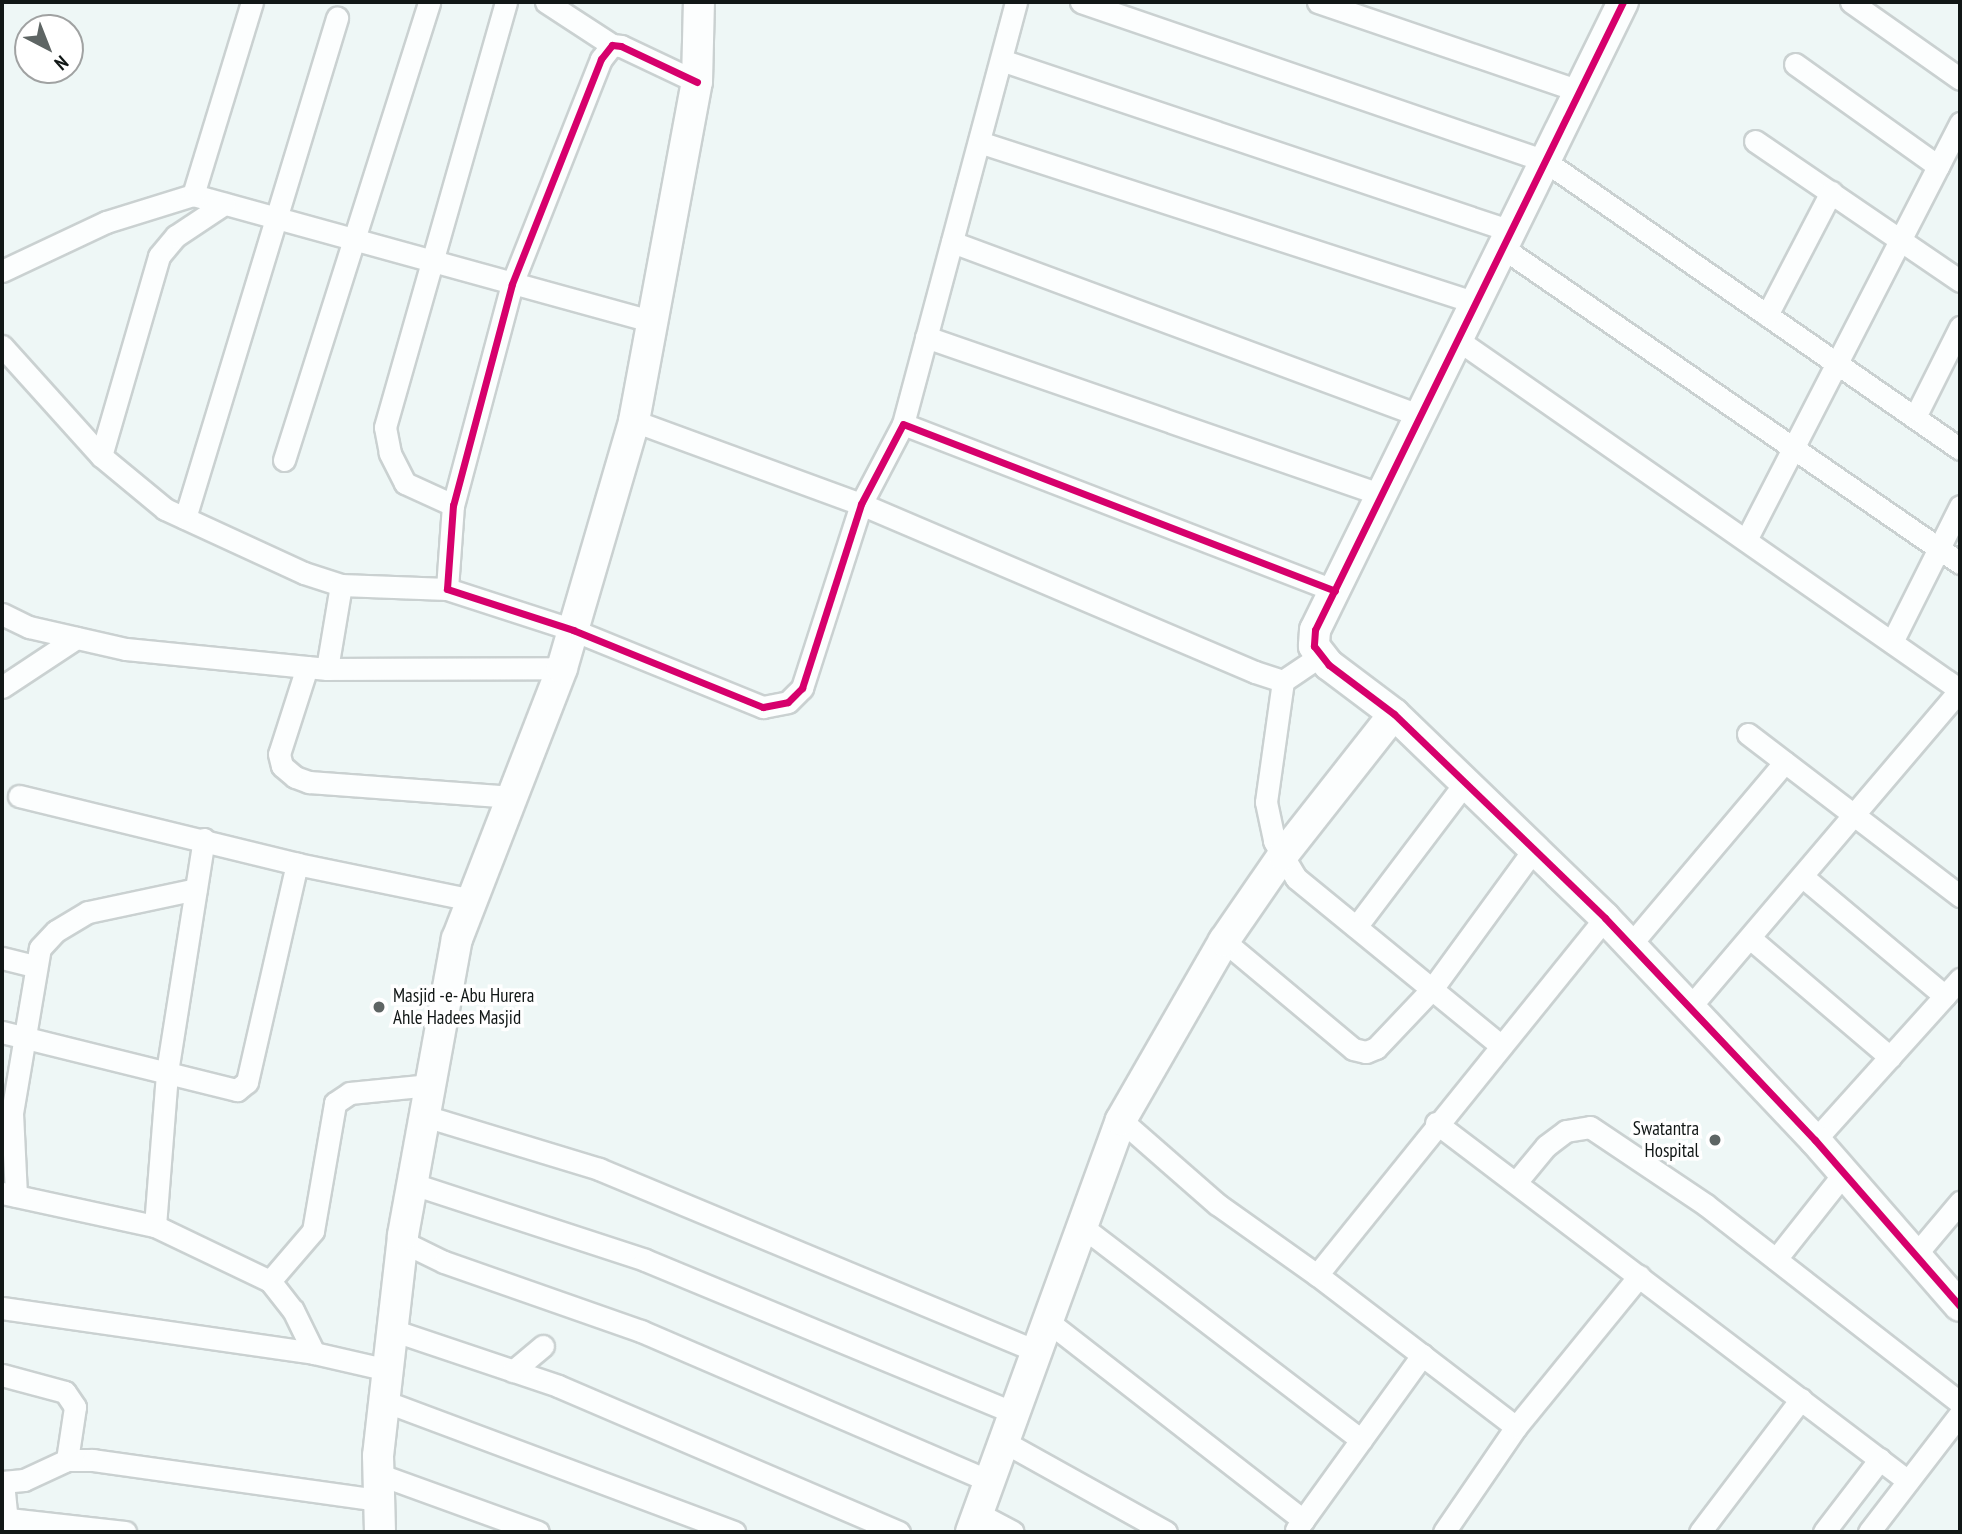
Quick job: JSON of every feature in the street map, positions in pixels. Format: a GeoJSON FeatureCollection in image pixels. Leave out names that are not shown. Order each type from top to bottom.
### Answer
{"type":"FeatureCollection","features":[{"type":"Feature","properties":{"kind":"street"},"geometry":{"type":"LineString","coordinates":[[193,195],[252,2]]}},
{"type":"Feature","properties":{"kind":"street"},"geometry":{"type":"LineString","coordinates":[[285,460],[350,241],[429,2]]}},
{"type":"Feature","properties":{"kind":"street"},"geometry":{"type":"LineString","coordinates":[[453,505],[405,483],[390,453],[385,427],[434,263],[506,2]]}},
{"type":"Feature","properties":{"kind":"street"},"geometry":{"type":"LineString","coordinates":[[546,2],[612,45],[697,82]]}},
{"type":"Feature","properties":{"kind":"street"},"geometry":{"type":"LineString","coordinates":[[380,1532],[379,1487],[384,1401],[392,1330],[413,1184],[457,939],[562,668],[634,421],[697,82],[699,2]]}},
{"type":"Feature","properties":{"kind":"street"},"geometry":{"type":"LineString","coordinates":[[2,346],[101,456],[165,509],[341,585],[447,589],[573,630],[763,707],[788,702],[802,688],[861,504],[903,424],[1016,2]]}},
{"type":"Feature","properties":{"kind":"street"},"geometry":{"type":"LineString","coordinates":[[1081,2],[1545,161],[1960,449]]}},
{"type":"Feature","properties":{"kind":"street"},"geometry":{"type":"LineString","coordinates":[[1318,2],[1589,70]]}},
{"type":"Feature","properties":{"kind":"street"},"geometry":{"type":"LineString","coordinates":[[1623,2],[1313,638],[1320,656],[1394,714],[1619,932],[1845,1172],[1960,1306]]}},
{"type":"Feature","properties":{"kind":"street"},"geometry":{"type":"LineString","coordinates":[[1852,2],[1960,79]]}},
{"type":"Feature","properties":{"kind":"street"},"geometry":{"type":"LineString","coordinates":[[185,518],[337,18]]}},
{"type":"Feature","properties":{"kind":"street"},"geometry":{"type":"LineString","coordinates":[[447,589],[453,505],[512,284],[601,59],[612,45]]}},
{"type":"Feature","properties":{"kind":"street"},"geometry":{"type":"LineString","coordinates":[[1001,60],[1507,240],[1793,448],[1960,563]]}},
{"type":"Feature","properties":{"kind":"street"},"geometry":{"type":"LineString","coordinates":[[1795,64],[1938,166]]}},
{"type":"Feature","properties":{"kind":"street"},"geometry":{"type":"LineString","coordinates":[[1746,540],[1960,123]]}},
{"type":"Feature","properties":{"kind":"street"},"geometry":{"type":"LineString","coordinates":[[1755,141],[1960,281]]}},
{"type":"Feature","properties":{"kind":"street"},"geometry":{"type":"LineString","coordinates":[[979,142],[1476,303]]}},
{"type":"Feature","properties":{"kind":"street"},"geometry":{"type":"LineString","coordinates":[[1767,315],[1831,192]]}},
{"type":"Feature","properties":{"kind":"street"},"geometry":{"type":"LineString","coordinates":[[2,271],[106,222],[193,195],[350,241],[651,321]]}},
{"type":"Feature","properties":{"kind":"street"},"geometry":{"type":"LineString","coordinates":[[101,456],[159,256],[176,236],[224,204]]}},
{"type":"Feature","properties":{"kind":"street"},"geometry":{"type":"LineString","coordinates":[[951,242],[1421,415]]}},
{"type":"Feature","properties":{"kind":"street"},"geometry":{"type":"LineString","coordinates":[[1915,417],[1960,327]]}},
{"type":"Feature","properties":{"kind":"street"},"geometry":{"type":"LineString","coordinates":[[926,337],[1383,495]]}},
{"type":"Feature","properties":{"kind":"street"},"geometry":{"type":"LineString","coordinates":[[1458,340],[1960,690],[1856,817],[1690,1007]]}},
{"type":"Feature","properties":{"kind":"street"},"geometry":{"type":"LineString","coordinates":[[634,421],[861,504],[1283,681]]}},
{"type":"Feature","properties":{"kind":"street"},"geometry":{"type":"LineString","coordinates":[[903,424],[1335,591]]}},
{"type":"Feature","properties":{"kind":"street"},"geometry":{"type":"LineString","coordinates":[[1892,642],[1960,506]]}},
{"type":"Feature","properties":{"kind":"street"},"geometry":{"type":"LineString","coordinates":[[341,585],[317,668],[279,754],[282,766],[295,777],[309,782],[512,797]]}},
{"type":"Feature","properties":{"kind":"street"},"geometry":{"type":"LineString","coordinates":[[2,614],[29,627],[126,649],[317,668],[562,668]]}},
{"type":"Feature","properties":{"kind":"street"},"geometry":{"type":"LineString","coordinates":[[2,687],[76,638]]}},
{"type":"Feature","properties":{"kind":"street"},"geometry":{"type":"LineString","coordinates":[[1320,656],[1283,681],[1266,802],[1275,841],[1296,878],[1500,1045]]}},
{"type":"Feature","properties":{"kind":"street"},"geometry":{"type":"LineString","coordinates":[[1013,1532],[975,1523],[1050,1323],[1121,1120],[1224,940],[1283,855],[1394,714]]}},
{"type":"Feature","properties":{"kind":"street"},"geometry":{"type":"LineString","coordinates":[[1748,734],[1960,896]]}},
{"type":"Feature","properties":{"kind":"street"},"geometry":{"type":"LineString","coordinates":[[1317,1275],[1436,1123],[1586,942],[1619,932],[1785,762]]}},
{"type":"Feature","properties":{"kind":"street"},"geometry":{"type":"LineString","coordinates":[[1356,927],[1465,783]]}},
{"type":"Feature","properties":{"kind":"street"},"geometry":{"type":"LineString","coordinates":[[19,796],[204,839],[297,864],[472,900]]}},
{"type":"Feature","properties":{"kind":"street"},"geometry":{"type":"LineString","coordinates":[[155,1226],[167,1072],[204,839]]}},
{"type":"Feature","properties":{"kind":"street"},"geometry":{"type":"LineString","coordinates":[[1224,940],[1353,1049],[1376,1048],[1432,989],[1534,849]]}},
{"type":"Feature","properties":{"kind":"street"},"geometry":{"type":"LineString","coordinates":[[2,1032],[167,1072],[228,1091],[237,1090],[247,1082],[297,864]]}},
{"type":"Feature","properties":{"kind":"street"},"geometry":{"type":"LineString","coordinates":[[1803,877],[1945,996]]}},
{"type":"Feature","properties":{"kind":"street"},"geometry":{"type":"LineString","coordinates":[[196,890],[88,912],[56,931],[40,948],[35,966],[27,1038],[7,1112],[9,1195],[155,1226],[270,1281],[293,1310],[314,1353]]}},
{"type":"Feature","properties":{"kind":"street"},"geometry":{"type":"LineString","coordinates":[[1750,938],[1890,1057]]}},
{"type":"Feature","properties":{"kind":"street"},"geometry":{"type":"LineString","coordinates":[[2,958],[35,966]]}},
{"type":"Feature","properties":{"kind":"street"},"geometry":{"type":"LineString","coordinates":[[1815,1140],[1960,979]]}},
{"type":"Feature","properties":{"kind":"street"},"geometry":{"type":"LineString","coordinates":[[270,1281],[313,1231],[335,1103],[350,1093],[430,1085]]}},
{"type":"Feature","properties":{"kind":"street"},"geometry":{"type":"LineString","coordinates":[[425,1116],[599,1169],[1039,1352]]}},
{"type":"Feature","properties":{"kind":"street"},"geometry":{"type":"LineString","coordinates":[[1121,1120],[1217,1204],[1317,1275],[1516,1427]]}},
{"type":"Feature","properties":{"kind":"street"},"geometry":{"type":"LineString","coordinates":[[1436,1123],[1517,1181],[1894,1471]]}},
{"type":"Feature","properties":{"kind":"street"},"geometry":{"type":"LineString","coordinates":[[1517,1181],[1546,1146],[1566,1131],[1590,1127],[1706,1205],[1960,1403]]}},
{"type":"Feature","properties":{"kind":"street"},"geometry":{"type":"LineString","coordinates":[[1776,1259],[1845,1172]]}},
{"type":"Feature","properties":{"kind":"street"},"geometry":{"type":"LineString","coordinates":[[413,1184],[645,1260],[1016,1413]]}},
{"type":"Feature","properties":{"kind":"street"},"geometry":{"type":"LineString","coordinates":[[1917,1254],[1960,1202]]}},
{"type":"Feature","properties":{"kind":"street"},"geometry":{"type":"LineString","coordinates":[[1084,1228],[1361,1440]]}},
{"type":"Feature","properties":{"kind":"street"},"geometry":{"type":"LineString","coordinates":[[405,1243],[444,1262],[641,1331],[991,1482]]}},
{"type":"Feature","properties":{"kind":"street"},"geometry":{"type":"LineString","coordinates":[[1444,1532],[1516,1427],[1639,1276]]}},
{"type":"Feature","properties":{"kind":"street"},"geometry":{"type":"LineString","coordinates":[[2,1308],[314,1353],[388,1370]]}},
{"type":"Feature","properties":{"kind":"street"},"geometry":{"type":"LineString","coordinates":[[1050,1323],[1299,1526],[1422,1356]]}},
{"type":"Feature","properties":{"kind":"street"},"geometry":{"type":"LineString","coordinates":[[392,1330],[513,1371],[899,1532]]}},
{"type":"Feature","properties":{"kind":"street"},"geometry":{"type":"LineString","coordinates":[[513,1371],[543,1346]]}},
{"type":"Feature","properties":{"kind":"street"},"geometry":{"type":"LineString","coordinates":[[2,1375],[65,1392],[75,1407],[67,1460]]}},
{"type":"Feature","properties":{"kind":"street"},"geometry":{"type":"LineString","coordinates":[[1700,1532],[1801,1399]]}},
{"type":"Feature","properties":{"kind":"street"},"geometry":{"type":"LineString","coordinates":[[384,1401],[734,1532]]}},
{"type":"Feature","properties":{"kind":"street"},"geometry":{"type":"LineString","coordinates":[[1825,1532],[1866,1478],[1894,1471],[1960,1414]]}},
{"type":"Feature","properties":{"kind":"street"},"geometry":{"type":"LineString","coordinates":[[1006,1443],[1166,1532]]}},
{"type":"Feature","properties":{"kind":"street"},"geometry":{"type":"LineString","coordinates":[[125,1532],[9,1526],[2,1482],[24,1480],[67,1460],[93,1460],[379,1487],[538,1532]]}},
{"type":"Feature","properties":{"kind":"street"},"geometry":{"type":"LineString","coordinates":[[1869,1532],[1894,1471]]}},
{"type":"Feature","properties":{"kind":"cycle path"},"geometry":{"type":"LineString","coordinates":[[1623,2],[1315,630],[1314,646],[1329,665],[1394,714],[1605,918],[1815,1140],[1960,1306]]}},
{"type":"Feature","properties":{"kind":"cycle path"},"geometry":{"type":"LineString","coordinates":[[697,82],[621,46],[612,45],[601,59],[512,284],[453,505],[447,589],[573,630],[763,707],[788,702],[802,688],[861,504],[903,424],[1335,591]]}},
{"type":"Feature","properties":{"kind":"place","name":"Masjid -e- Abu Hurera Ahle Hadees Masjid"},"geometry":{"type":"Point","coordinates":[379,1007]}},
{"type":"Feature","properties":{"kind":"place","name":"Swatantra Hospital"},"geometry":{"type":"Point","coordinates":[1715,1140]}}]}
